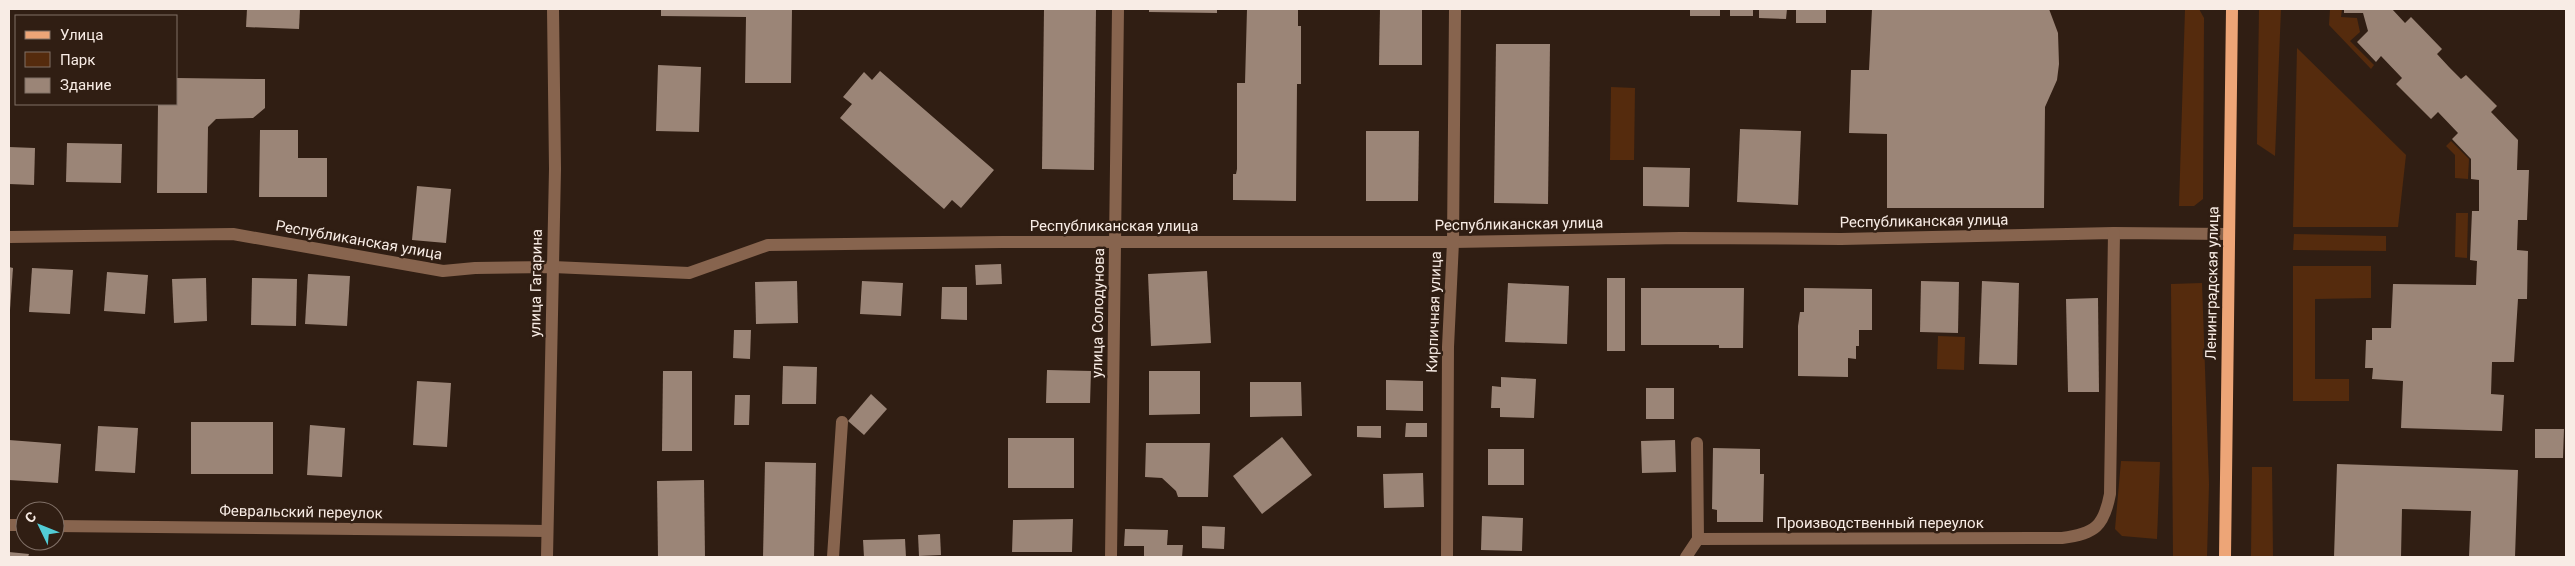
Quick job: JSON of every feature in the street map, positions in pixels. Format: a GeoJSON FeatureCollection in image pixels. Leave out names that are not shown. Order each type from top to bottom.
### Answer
{"type":"FeatureCollection","features":[{"type":"Feature","properties":{"kind":"main road","name":"Ленинградская улица"},"geometry":{"type":"LineString","coordinates":[[2225,557],[2232,9]]}},
{"type":"Feature","properties":{"kind":"street","name":"улица Гагарина"},"geometry":{"type":"LineString","coordinates":[[546,557],[553,267],[553,9]]}},
{"type":"Feature","properties":{"kind":"street","name":"улица Солодунова"},"geometry":{"type":"LineString","coordinates":[[1111,557],[1118,9]]}},
{"type":"Feature","properties":{"kind":"street","name":"Кирпичная улица"},"geometry":{"type":"LineString","coordinates":[[1447,557],[1448,347],[1453,242],[1455,9]]}},
{"type":"Feature","properties":{"kind":"street","name":"Республиканская улица"},"geometry":{"type":"LineString","coordinates":[[9,237],[233,234],[442,272],[475,268],[553,267],[688,274],[768,245],[1453,242],[1680,238],[1841,239],[2114,233],[2228,234]]}},
{"type":"Feature","properties":{"kind":"street","name":"Производственный переулок"},"geometry":{"type":"LineString","coordinates":[[1698,539],[2062,538],[2079,536],[2100,524],[2106,515],[2110,494],[2114,233]]}},
{"type":"Feature","properties":{"kind":"street"},"geometry":{"type":"LineString","coordinates":[[833,557],[842,422]]}},
{"type":"Feature","properties":{"kind":"street"},"geometry":{"type":"LineString","coordinates":[[1686,557],[1698,539],[1696,443]]}},
{"type":"Feature","properties":{"kind":"street","name":"Февральский переулок"},"geometry":{"type":"LineString","coordinates":[[65,526],[547,531]]}},
{"type":"Feature","properties":{"kind":"green space"},"geometry":{"type":"Polygon","coordinates":[[[2185,9],[2199,9],[2204,18],[2203,199],[2194,206],[2179,206],[2185,9]]]}},
{"type":"Feature","properties":{"kind":"green space"},"geometry":{"type":"Polygon","coordinates":[[[2259,9],[2281,9],[2275,156],[2257,144],[2259,9]]]}},
{"type":"Feature","properties":{"kind":"green space"},"geometry":{"type":"Polygon","coordinates":[[[2330,9],[2342,9],[2341,17],[2357,18],[2360,32],[2350,41],[2374,65],[2371,69],[2329,25],[2330,9]]]}},
{"type":"Feature","properties":{"kind":"green space"},"geometry":{"type":"Polygon","coordinates":[[[2297,48],[2406,155],[2398,227],[2293,227],[2297,48]]]}},
{"type":"Feature","properties":{"kind":"green space"},"geometry":{"type":"Polygon","coordinates":[[[1611,87],[1635,88],[1634,160],[1610,160],[1611,87]]]}},
{"type":"Feature","properties":{"kind":"green space"},"geometry":{"type":"Polygon","coordinates":[[[2451,141],[2469,159],[2468,179],[2455,178],[2455,155],[2446,146],[2451,141]]]}},
{"type":"Feature","properties":{"kind":"green space"},"geometry":{"type":"Polygon","coordinates":[[[2456,213],[2468,213],[2467,258],[2455,257],[2456,213]]]}},
{"type":"Feature","properties":{"kind":"green space"},"geometry":{"type":"Polygon","coordinates":[[[2294,234],[2386,236],[2386,251],[2293,250],[2294,234]]]}},
{"type":"Feature","properties":{"kind":"green space"},"geometry":{"type":"Polygon","coordinates":[[[2293,266],[2371,266],[2371,298],[2315,299],[2315,379],[2349,379],[2349,401],[2293,401],[2293,266]]]}},
{"type":"Feature","properties":{"kind":"green space"},"geometry":{"type":"Polygon","coordinates":[[[2202,283],[2209,484],[2207,557],[2173,557],[2171,284],[2202,283]]]}},
{"type":"Feature","properties":{"kind":"green space"},"geometry":{"type":"Polygon","coordinates":[[[1938,336],[1965,337],[1964,370],[1937,369],[1938,336]]]}},
{"type":"Feature","properties":{"kind":"green space"},"geometry":{"type":"Polygon","coordinates":[[[2121,461],[2160,462],[2157,539],[2122,536],[2115,529],[2121,461]]]}},
{"type":"Feature","properties":{"kind":"green space"},"geometry":{"type":"Polygon","coordinates":[[[2252,467],[2272,467],[2273,557],[2251,557],[2252,467]]]}},
{"type":"Feature","properties":{"kind":"building"},"geometry":{"type":"Polygon","coordinates":[[[247,9],[300,9],[299,29],[246,27],[247,9]]]}},
{"type":"Feature","properties":{"kind":"building"},"geometry":{"type":"Polygon","coordinates":[[[661,9],[792,9],[791,83],[745,83],[746,17],[661,16],[661,9]]]}},
{"type":"Feature","properties":{"kind":"building"},"geometry":{"type":"Polygon","coordinates":[[[1044,9],[1096,9],[1094,170],[1042,169],[1044,9]]]}},
{"type":"Feature","properties":{"kind":"building"},"geometry":{"type":"Polygon","coordinates":[[[1149,9],[1217,9],[1217,13],[1149,12],[1149,9]]]}},
{"type":"Feature","properties":{"kind":"building"},"geometry":{"type":"Polygon","coordinates":[[[1247,9],[1298,9],[1298,26],[1301,26],[1301,84],[1297,84],[1296,201],[1233,200],[1233,174],[1236,174],[1237,169],[1237,83],[1245,83],[1247,9]]]}},
{"type":"Feature","properties":{"kind":"building"},"geometry":{"type":"Polygon","coordinates":[[[1380,9],[1422,9],[1422,65],[1379,65],[1380,9]]]}},
{"type":"Feature","properties":{"kind":"building"},"geometry":{"type":"Polygon","coordinates":[[[1690,9],[1720,9],[1720,16],[1690,16],[1690,9]]]}},
{"type":"Feature","properties":{"kind":"building"},"geometry":{"type":"Polygon","coordinates":[[[1730,9],[1753,9],[1753,16],[1730,16],[1730,9]]]}},
{"type":"Feature","properties":{"kind":"building"},"geometry":{"type":"Polygon","coordinates":[[[1759,9],[1787,9],[1786,19],[1759,18],[1759,9]]]}},
{"type":"Feature","properties":{"kind":"building"},"geometry":{"type":"Polygon","coordinates":[[[1796,9],[1826,9],[1826,23],[1796,23],[1796,9]]]}},
{"type":"Feature","properties":{"kind":"building"},"geometry":{"type":"Polygon","coordinates":[[[1872,9],[2049,9],[2058,33],[2059,64],[2057,80],[2045,107],[2044,208],[1887,208],[1887,134],[1849,133],[1851,70],[1869,70],[1872,9]]]}},
{"type":"Feature","properties":{"kind":"building"},"geometry":{"type":"Polygon","coordinates":[[[2344,9],[2392,9],[2405,23],[2411,17],[2442,49],[2437,54],[2449,67],[2461,79],[2466,75],[2497,106],[2491,112],[2518,140],[2517,170],[2529,170],[2527,220],[2518,220],[2517,250],[2528,251],[2527,299],[2518,299],[2514,362],[2492,362],[2491,394],[2504,395],[2502,431],[2401,428],[2403,381],[2372,379],[2373,368],[2365,368],[2366,340],[2372,340],[2372,328],[2391,328],[2393,284],[2476,285],[2477,261],[2470,260],[2472,211],[2479,211],[2479,180],[2471,179],[2471,159],[2452,139],[2458,133],[2438,112],[2431,119],[2396,84],[2402,78],[2381,56],[2376,62],[2357,42],[2368,31],[2363,13],[2344,13],[2344,9]]]}},
{"type":"Feature","properties":{"kind":"building"},"geometry":{"type":"Polygon","coordinates":[[[1496,44],[1550,44],[1548,204],[1494,203],[1496,44]]]}},
{"type":"Feature","properties":{"kind":"building"},"geometry":{"type":"Polygon","coordinates":[[[658,65],[701,67],[699,132],[656,131],[658,65]]]}},
{"type":"Feature","properties":{"kind":"building"},"geometry":{"type":"Polygon","coordinates":[[[880,71],[994,170],[961,208],[952,200],[944,209],[840,118],[852,104],[843,97],[864,72],[872,80],[880,71]]]}},
{"type":"Feature","properties":{"kind":"building"},"geometry":{"type":"Polygon","coordinates":[[[178,78],[265,79],[265,108],[253,118],[216,119],[208,127],[207,193],[157,193],[158,105],[178,105],[178,78]]]}},
{"type":"Feature","properties":{"kind":"building"},"geometry":{"type":"Polygon","coordinates":[[[1740,129],[1801,131],[1798,205],[1737,202],[1740,129]]]}},
{"type":"Feature","properties":{"kind":"building"},"geometry":{"type":"Polygon","coordinates":[[[260,130],[298,130],[298,158],[327,158],[327,197],[259,197],[260,130]]]}},
{"type":"Feature","properties":{"kind":"building"},"geometry":{"type":"Polygon","coordinates":[[[1366,131],[1419,131],[1418,201],[1366,201],[1366,131]]]}},
{"type":"Feature","properties":{"kind":"building"},"geometry":{"type":"Polygon","coordinates":[[[67,143],[122,144],[121,183],[66,182],[67,143]]]}},
{"type":"Feature","properties":{"kind":"building"},"geometry":{"type":"Polygon","coordinates":[[[9,147],[35,148],[34,185],[9,184],[9,147]]]}},
{"type":"Feature","properties":{"kind":"building"},"geometry":{"type":"Polygon","coordinates":[[[1643,167],[1690,168],[1689,207],[1643,206],[1643,167]]]}},
{"type":"Feature","properties":{"kind":"building"},"geometry":{"type":"Polygon","coordinates":[[[417,186],[451,189],[446,243],[412,240],[417,186]]]}},
{"type":"Feature","properties":{"kind":"building"},"geometry":{"type":"Polygon","coordinates":[[[1001,264],[1002,284],[976,285],[975,265],[1001,264]]]}},
{"type":"Feature","properties":{"kind":"building"},"geometry":{"type":"Polygon","coordinates":[[[9,267],[13,268],[10,310],[9,310],[9,267]]]}},
{"type":"Feature","properties":{"kind":"building"},"geometry":{"type":"Polygon","coordinates":[[[32,268],[73,270],[70,314],[29,312],[32,268]]]}},
{"type":"Feature","properties":{"kind":"building"},"geometry":{"type":"Polygon","coordinates":[[[1207,271],[1211,343],[1151,346],[1148,274],[1207,271]]]}},
{"type":"Feature","properties":{"kind":"building"},"geometry":{"type":"Polygon","coordinates":[[[107,272],[148,275],[145,314],[104,311],[107,272]]]}},
{"type":"Feature","properties":{"kind":"building"},"geometry":{"type":"Polygon","coordinates":[[[308,274],[350,276],[347,326],[305,324],[308,274]]]}},
{"type":"Feature","properties":{"kind":"building"},"geometry":{"type":"Polygon","coordinates":[[[206,278],[207,321],[174,323],[172,279],[206,278]]]}},
{"type":"Feature","properties":{"kind":"building"},"geometry":{"type":"Polygon","coordinates":[[[252,278],[297,279],[296,326],[251,325],[252,278]]]}},
{"type":"Feature","properties":{"kind":"building"},"geometry":{"type":"Polygon","coordinates":[[[1607,278],[1625,278],[1625,351],[1607,351],[1607,278]]]}},
{"type":"Feature","properties":{"kind":"building"},"geometry":{"type":"Polygon","coordinates":[[[797,281],[798,323],[756,324],[755,282],[797,281]]]}},
{"type":"Feature","properties":{"kind":"building"},"geometry":{"type":"Polygon","coordinates":[[[862,281],[903,283],[901,316],[860,314],[862,281]]]}},
{"type":"Feature","properties":{"kind":"building"},"geometry":{"type":"Polygon","coordinates":[[[1921,281],[1959,282],[1958,333],[1920,332],[1921,281]]]}},
{"type":"Feature","properties":{"kind":"building"},"geometry":{"type":"Polygon","coordinates":[[[1982,281],[2019,283],[2017,365],[1979,364],[1982,281]]]}},
{"type":"Feature","properties":{"kind":"building"},"geometry":{"type":"Polygon","coordinates":[[[1508,283],[1569,286],[1567,344],[1505,342],[1508,283]]]}},
{"type":"Feature","properties":{"kind":"building"},"geometry":{"type":"Polygon","coordinates":[[[942,287],[967,287],[967,320],[941,319],[942,287]]]}},
{"type":"Feature","properties":{"kind":"building"},"geometry":{"type":"Polygon","coordinates":[[[1641,288],[1744,288],[1743,348],[1719,348],[1719,345],[1641,345],[1641,288]]]}},
{"type":"Feature","properties":{"kind":"building"},"geometry":{"type":"Polygon","coordinates":[[[1804,288],[1872,289],[1872,330],[1859,330],[1859,346],[1856,346],[1856,359],[1848,358],[1848,377],[1798,376],[1798,326],[1800,312],[1804,312],[1804,288]]]}},
{"type":"Feature","properties":{"kind":"building"},"geometry":{"type":"Polygon","coordinates":[[[2098,298],[2099,392],[2068,392],[2066,299],[2098,298]]]}},
{"type":"Feature","properties":{"kind":"building"},"geometry":{"type":"Polygon","coordinates":[[[734,330],[751,330],[750,359],[733,358],[734,330]]]}},
{"type":"Feature","properties":{"kind":"building"},"geometry":{"type":"Polygon","coordinates":[[[783,366],[817,367],[816,404],[782,404],[783,366]]]}},
{"type":"Feature","properties":{"kind":"building"},"geometry":{"type":"Polygon","coordinates":[[[1047,370],[1091,371],[1090,403],[1046,403],[1047,370]]]}},
{"type":"Feature","properties":{"kind":"building"},"geometry":{"type":"Polygon","coordinates":[[[663,371],[692,371],[692,451],[662,451],[663,371]]]}},
{"type":"Feature","properties":{"kind":"building"},"geometry":{"type":"Polygon","coordinates":[[[1149,371],[1200,371],[1200,414],[1149,415],[1149,371]]]}},
{"type":"Feature","properties":{"kind":"building"},"geometry":{"type":"Polygon","coordinates":[[[1501,377],[1536,379],[1534,418],[1500,417],[1500,408],[1491,408],[1492,386],[1501,387],[1501,377]]]}},
{"type":"Feature","properties":{"kind":"building"},"geometry":{"type":"Polygon","coordinates":[[[1386,380],[1423,381],[1423,411],[1386,410],[1386,380]]]}},
{"type":"Feature","properties":{"kind":"building"},"geometry":{"type":"Polygon","coordinates":[[[417,381],[451,383],[447,447],[413,445],[417,381]]]}},
{"type":"Feature","properties":{"kind":"building"},"geometry":{"type":"Polygon","coordinates":[[[1250,382],[1301,382],[1302,416],[1250,417],[1250,382]]]}},
{"type":"Feature","properties":{"kind":"building"},"geometry":{"type":"Polygon","coordinates":[[[1646,388],[1674,388],[1674,419],[1646,419],[1646,388]]]}},
{"type":"Feature","properties":{"kind":"building"},"geometry":{"type":"Polygon","coordinates":[[[871,394],[887,409],[864,435],[848,421],[871,394]]]}},
{"type":"Feature","properties":{"kind":"building"},"geometry":{"type":"Polygon","coordinates":[[[735,395],[750,395],[749,425],[734,425],[735,395]]]}},
{"type":"Feature","properties":{"kind":"building"},"geometry":{"type":"Polygon","coordinates":[[[191,422],[273,422],[273,474],[191,474],[191,422]]]}},
{"type":"Feature","properties":{"kind":"building"},"geometry":{"type":"Polygon","coordinates":[[[1406,423],[1427,423],[1427,437],[1405,437],[1406,423]]]}},
{"type":"Feature","properties":{"kind":"building"},"geometry":{"type":"Polygon","coordinates":[[[310,425],[345,428],[342,477],[307,475],[310,425]]]}},
{"type":"Feature","properties":{"kind":"building"},"geometry":{"type":"Polygon","coordinates":[[[98,426],[138,428],[135,473],[95,471],[98,426]]]}},
{"type":"Feature","properties":{"kind":"building"},"geometry":{"type":"Polygon","coordinates":[[[1357,426],[1381,426],[1381,438],[1357,437],[1357,426]]]}},
{"type":"Feature","properties":{"kind":"building"},"geometry":{"type":"Polygon","coordinates":[[[2535,429],[2564,429],[2563,458],[2535,458],[2535,429]]]}},
{"type":"Feature","properties":{"kind":"building"},"geometry":{"type":"Polygon","coordinates":[[[1282,437],[1312,475],[1262,514],[1233,476],[1282,437]]]}},
{"type":"Feature","properties":{"kind":"building"},"geometry":{"type":"Polygon","coordinates":[[[1008,438],[1074,438],[1074,488],[1008,488],[1008,438]]]}},
{"type":"Feature","properties":{"kind":"building"},"geometry":{"type":"Polygon","coordinates":[[[9,440],[61,444],[58,483],[9,480],[9,440]]]}},
{"type":"Feature","properties":{"kind":"building"},"geometry":{"type":"Polygon","coordinates":[[[1675,440],[1676,472],[1642,473],[1641,441],[1675,440]]]}},
{"type":"Feature","properties":{"kind":"building"},"geometry":{"type":"Polygon","coordinates":[[[1146,443],[1210,443],[1208,497],[1178,497],[1176,491],[1162,478],[1145,477],[1146,443]]]}},
{"type":"Feature","properties":{"kind":"building"},"geometry":{"type":"Polygon","coordinates":[[[1713,448],[1760,449],[1760,474],[1764,474],[1763,522],[1717,522],[1717,510],[1712,509],[1713,448]]]}},
{"type":"Feature","properties":{"kind":"building"},"geometry":{"type":"Polygon","coordinates":[[[1488,449],[1524,449],[1524,485],[1488,485],[1488,449]]]}},
{"type":"Feature","properties":{"kind":"building"},"geometry":{"type":"Polygon","coordinates":[[[765,462],[816,463],[814,557],[763,557],[765,462]]]}},
{"type":"Feature","properties":{"kind":"building"},"geometry":{"type":"Polygon","coordinates":[[[2337,464],[2518,470],[2515,557],[2469,557],[2471,511],[2402,509],[2401,557],[2334,557],[2337,464]]]}},
{"type":"Feature","properties":{"kind":"building"},"geometry":{"type":"Polygon","coordinates":[[[1423,473],[1424,507],[1384,508],[1383,474],[1423,473]]]}},
{"type":"Feature","properties":{"kind":"building"},"geometry":{"type":"Polygon","coordinates":[[[704,480],[705,557],[658,557],[657,481],[704,480]]]}},
{"type":"Feature","properties":{"kind":"building"},"geometry":{"type":"Polygon","coordinates":[[[1482,516],[1523,518],[1522,551],[1481,550],[1482,516]]]}},
{"type":"Feature","properties":{"kind":"building"},"geometry":{"type":"Polygon","coordinates":[[[1073,519],[1072,552],[1012,552],[1013,520],[1073,519]]]}},
{"type":"Feature","properties":{"kind":"building"},"geometry":{"type":"Polygon","coordinates":[[[1202,526],[1225,527],[1224,549],[1202,548],[1202,526]]]}},
{"type":"Feature","properties":{"kind":"building"},"geometry":{"type":"Polygon","coordinates":[[[1125,529],[1168,530],[1167,545],[1183,545],[1182,557],[1144,557],[1144,546],[1124,546],[1125,529]]]}},
{"type":"Feature","properties":{"kind":"building"},"geometry":{"type":"Polygon","coordinates":[[[940,534],[941,555],[919,556],[918,535],[940,534]]]}},
{"type":"Feature","properties":{"kind":"building"},"geometry":{"type":"Polygon","coordinates":[[[905,539],[906,557],[864,557],[863,540],[905,539]]]}},
{"type":"Feature","properties":{"kind":"building"},"geometry":{"type":"Polygon","coordinates":[[[9,552],[29,554],[28,557],[9,557],[9,552]]]}}]}
